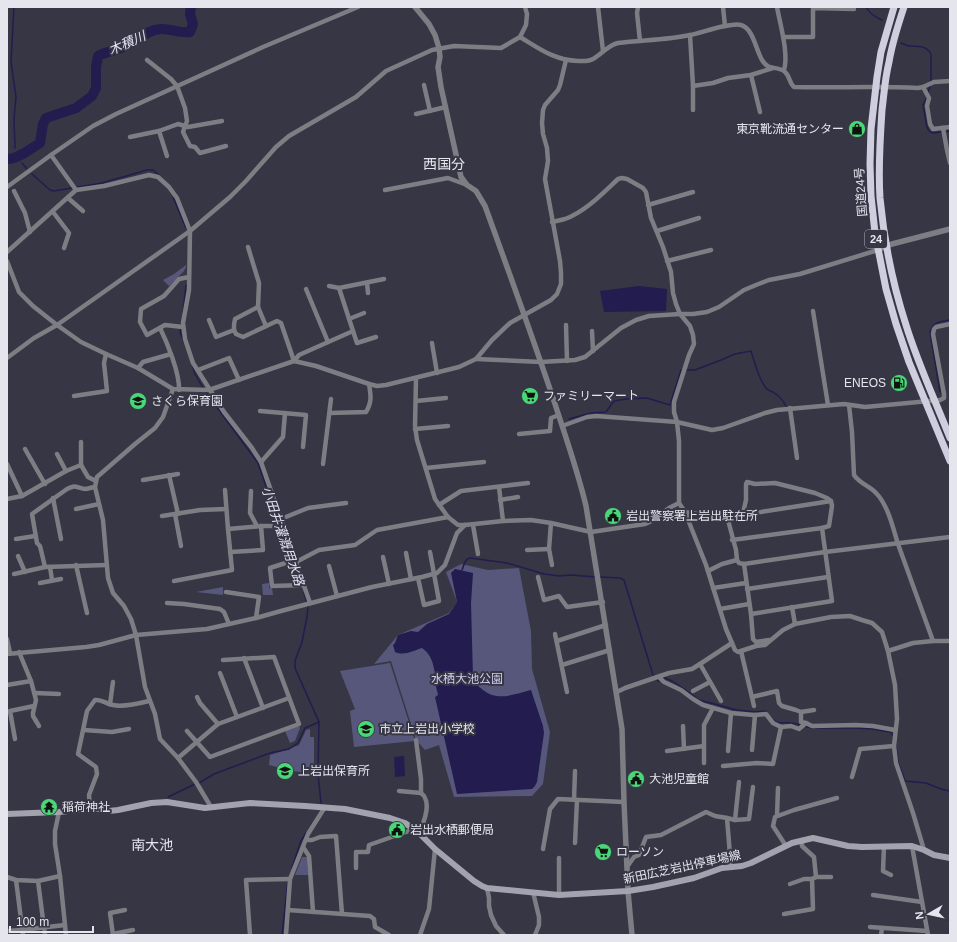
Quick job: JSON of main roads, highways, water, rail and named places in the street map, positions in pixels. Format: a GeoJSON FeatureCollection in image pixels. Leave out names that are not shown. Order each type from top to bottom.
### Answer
{"type":"FeatureCollection","features":[{"type":"Feature","properties":{"kind":"highway","name":"国道24号"},"geometry":{"type":"LineString","coordinates":[[894,7],[881,52],[871,129],[871,196],[875,233],[886,289],[896,324],[909,362],[950,461]]}},
{"type":"Feature","properties":{"kind":"highway","name":"国道24号"},"geometry":{"type":"LineString","coordinates":[[904,7],[889,62],[885,86],[881,129],[880,197],[887,247],[906,325],[918,362],[950,438]]}},
{"type":"Feature","properties":{"kind":"main road","name":"新田広芝岩出停車場線"},"geometry":{"type":"LineString","coordinates":[[7,814],[59,812],[94,808],[109,811],[151,803],[167,802],[205,808],[250,804],[325,807],[356,811],[390,818],[404,823],[419,833],[435,849],[482,886],[487,888],[559,895],[628,892],[694,878],[722,868],[731,868],[751,863],[786,846],[802,840],[813,838],[848,846],[912,846],[934,855],[950,858]]}},
{"type":"Feature","properties":{"kind":"waterway","name":"小田井灌漑用水路"},"geometry":{"type":"LineString","coordinates":[[14,7],[11,62],[16,97],[14,119],[15,148]]}},
{"type":"Feature","properties":{"kind":"waterway","name":"木積川"},"geometry":{"type":"LineString","coordinates":[[7,159],[20,156],[40,143],[43,124],[46,118],[76,108],[92,96],[96,88],[96,67],[98,56],[121,48],[144,34],[154,30],[164,29],[190,32],[193,24],[190,14],[191,7]]}},
{"type":"Feature","properties":{"kind":"waterway"},"geometry":{"type":"LineString","coordinates":[[866,7],[869,12],[882,20]]}},
{"type":"Feature","properties":{"kind":"waterway"},"geometry":{"type":"LineString","coordinates":[[901,43],[909,46],[922,47],[929,51],[931,54],[931,82]]}},
{"type":"Feature","properties":{"kind":"waterway"},"geometry":{"type":"LineString","coordinates":[[928,93],[930,86]]}},
{"type":"Feature","properties":{"kind":"waterway"},"geometry":{"type":"LineString","coordinates":[[927,97],[923,105],[929,131],[932,133],[950,131]]}},
{"type":"Feature","properties":{"kind":"waterway","name":"小田井灌漑用水路"},"geometry":{"type":"LineString","coordinates":[[22,163],[27,169]]}},
{"type":"Feature","properties":{"kind":"waterway","name":"小田井灌漑用水路"},"geometry":{"type":"LineString","coordinates":[[32,174],[50,190],[54,191],[102,183],[147,170],[153,170],[159,175]]}},
{"type":"Feature","properties":{"kind":"waterway","name":"小田井灌漑用水路"},"geometry":{"type":"LineString","coordinates":[[173,197],[186,228]]}},
{"type":"Feature","properties":{"kind":"waterway","name":"小田井灌漑用水路"},"geometry":{"type":"LineString","coordinates":[[183,313],[186,285]]}},
{"type":"Feature","properties":{"kind":"waterway"},"geometry":{"type":"LineString","coordinates":[[940,392],[930,332],[935,324],[950,320]]}},
{"type":"Feature","properties":{"kind":"waterway","name":"小田井灌漑用水路"},"geometry":{"type":"LineString","coordinates":[[181,329],[180,332],[184,342]]}},
{"type":"Feature","properties":{"kind":"waterway"},"geometry":{"type":"LineString","coordinates":[[569,419],[591,413],[606,412],[614,401],[626,399],[647,398],[670,405],[681,370],[695,370],[735,354],[751,351],[764,386],[779,397],[786,406]]}},
{"type":"Feature","properties":{"kind":"waterway","name":"小田井灌漑用水路"},"geometry":{"type":"LineString","coordinates":[[192,364],[195,374],[203,388]]}},
{"type":"Feature","properties":{"kind":"waterway","name":"小田井灌漑用水路"},"geometry":{"type":"LineString","coordinates":[[205,391],[258,463],[279,524]]}},
{"type":"Feature","properties":{"kind":"waterway","name":"小田井灌漑用水路"},"geometry":{"type":"LineString","coordinates":[[280,528],[297,571]]}},
{"type":"Feature","properties":{"kind":"waterway"},"geometry":{"type":"LineString","coordinates":[[462,570],[465,561],[470,558],[507,563],[544,574],[596,577]]}},
{"type":"Feature","properties":{"kind":"waterway"},"geometry":{"type":"LineString","coordinates":[[600,577],[620,578],[624,580],[654,677]]}},
{"type":"Feature","properties":{"kind":"waterway","name":"小田井灌漑用水路"},"geometry":{"type":"LineString","coordinates":[[304,592],[308,607],[307,617],[302,642],[295,661],[295,668],[319,722],[318,774],[321,803]]}},
{"type":"Feature","properties":{"kind":"waterway"},"geometry":{"type":"LineString","coordinates":[[657,679],[658,681],[665,678],[674,682],[699,700],[737,710],[756,712],[766,711],[767,713]]}},
{"type":"Feature","properties":{"kind":"waterway"},"geometry":{"type":"LineString","coordinates":[[772,719],[779,723],[792,723],[800,725]]}},
{"type":"Feature","properties":{"kind":"waterway"},"geometry":{"type":"LineString","coordinates":[[199,783],[214,774],[270,753],[289,749],[298,743],[305,728],[319,722]]}},
{"type":"Feature","properties":{"kind":"waterway"},"geometry":{"type":"LineString","coordinates":[[804,726],[812,728]]}},
{"type":"Feature","properties":{"kind":"waterway"},"geometry":{"type":"LineString","coordinates":[[816,728],[873,729],[890,732],[894,736]]}},
{"type":"Feature","properties":{"kind":"waterway"},"geometry":{"type":"LineString","coordinates":[[896,745],[898,762],[905,781],[926,783],[950,791]]}},
{"type":"Feature","properties":{"kind":"waterway"},"geometry":{"type":"LineString","coordinates":[[168,797],[195,784]]}},
{"type":"Feature","properties":{"kind":"waterway","name":"小田井灌漑用水路"},"geometry":{"type":"LineString","coordinates":[[292,868],[301,841],[306,833]]}},
{"type":"Feature","properties":{"kind":"waterway","name":"小田井灌漑用水路"},"geometry":{"type":"LineString","coordinates":[[282,935],[288,880]]}},
{"type":"Feature","properties":{"kind":"place","name":"東京靴流通センター"},"geometry":{"type":"Point","coordinates":[857,129]}},
{"type":"Feature","properties":{"kind":"place","name":"ENEOS"},"geometry":{"type":"Point","coordinates":[899,383]}},
{"type":"Feature","properties":{"kind":"place","name":"ファミリーマート"},"geometry":{"type":"Point","coordinates":[530,396]}},
{"type":"Feature","properties":{"kind":"place","name":"さくら保育園"},"geometry":{"type":"Point","coordinates":[138,401]}},
{"type":"Feature","properties":{"kind":"place","name":"岩出警察署上岩出駐在所"},"geometry":{"type":"Point","coordinates":[613,516]}},
{"type":"Feature","properties":{"kind":"place","name":"市立上岩出小学校"},"geometry":{"type":"Point","coordinates":[366,729]}},
{"type":"Feature","properties":{"kind":"place","name":"上岩出保育所"},"geometry":{"type":"Point","coordinates":[285,771]}},
{"type":"Feature","properties":{"kind":"place","name":"大池児童館"},"geometry":{"type":"Point","coordinates":[636,779]}},
{"type":"Feature","properties":{"kind":"place","name":"稲荷神社"},"geometry":{"type":"Point","coordinates":[49,807]}},
{"type":"Feature","properties":{"kind":"place","name":"岩出水栖郵便局"},"geometry":{"type":"Point","coordinates":[397,830]}},
{"type":"Feature","properties":{"kind":"place","name":"ローソン"},"geometry":{"type":"Point","coordinates":[603,852]}},
{"type":"Feature","properties":{"kind":"district","name":"西国分"},"geometry":{"type":"Point","coordinates":[444,164]}},
{"type":"Feature","properties":{"kind":"district","name":"南大池"},"geometry":{"type":"Point","coordinates":[152,845]}},
{"type":"Feature","properties":{"kind":"park label","name":"水栖大池公園"},"geometry":{"type":"Point","coordinates":[467,679]}}]}
